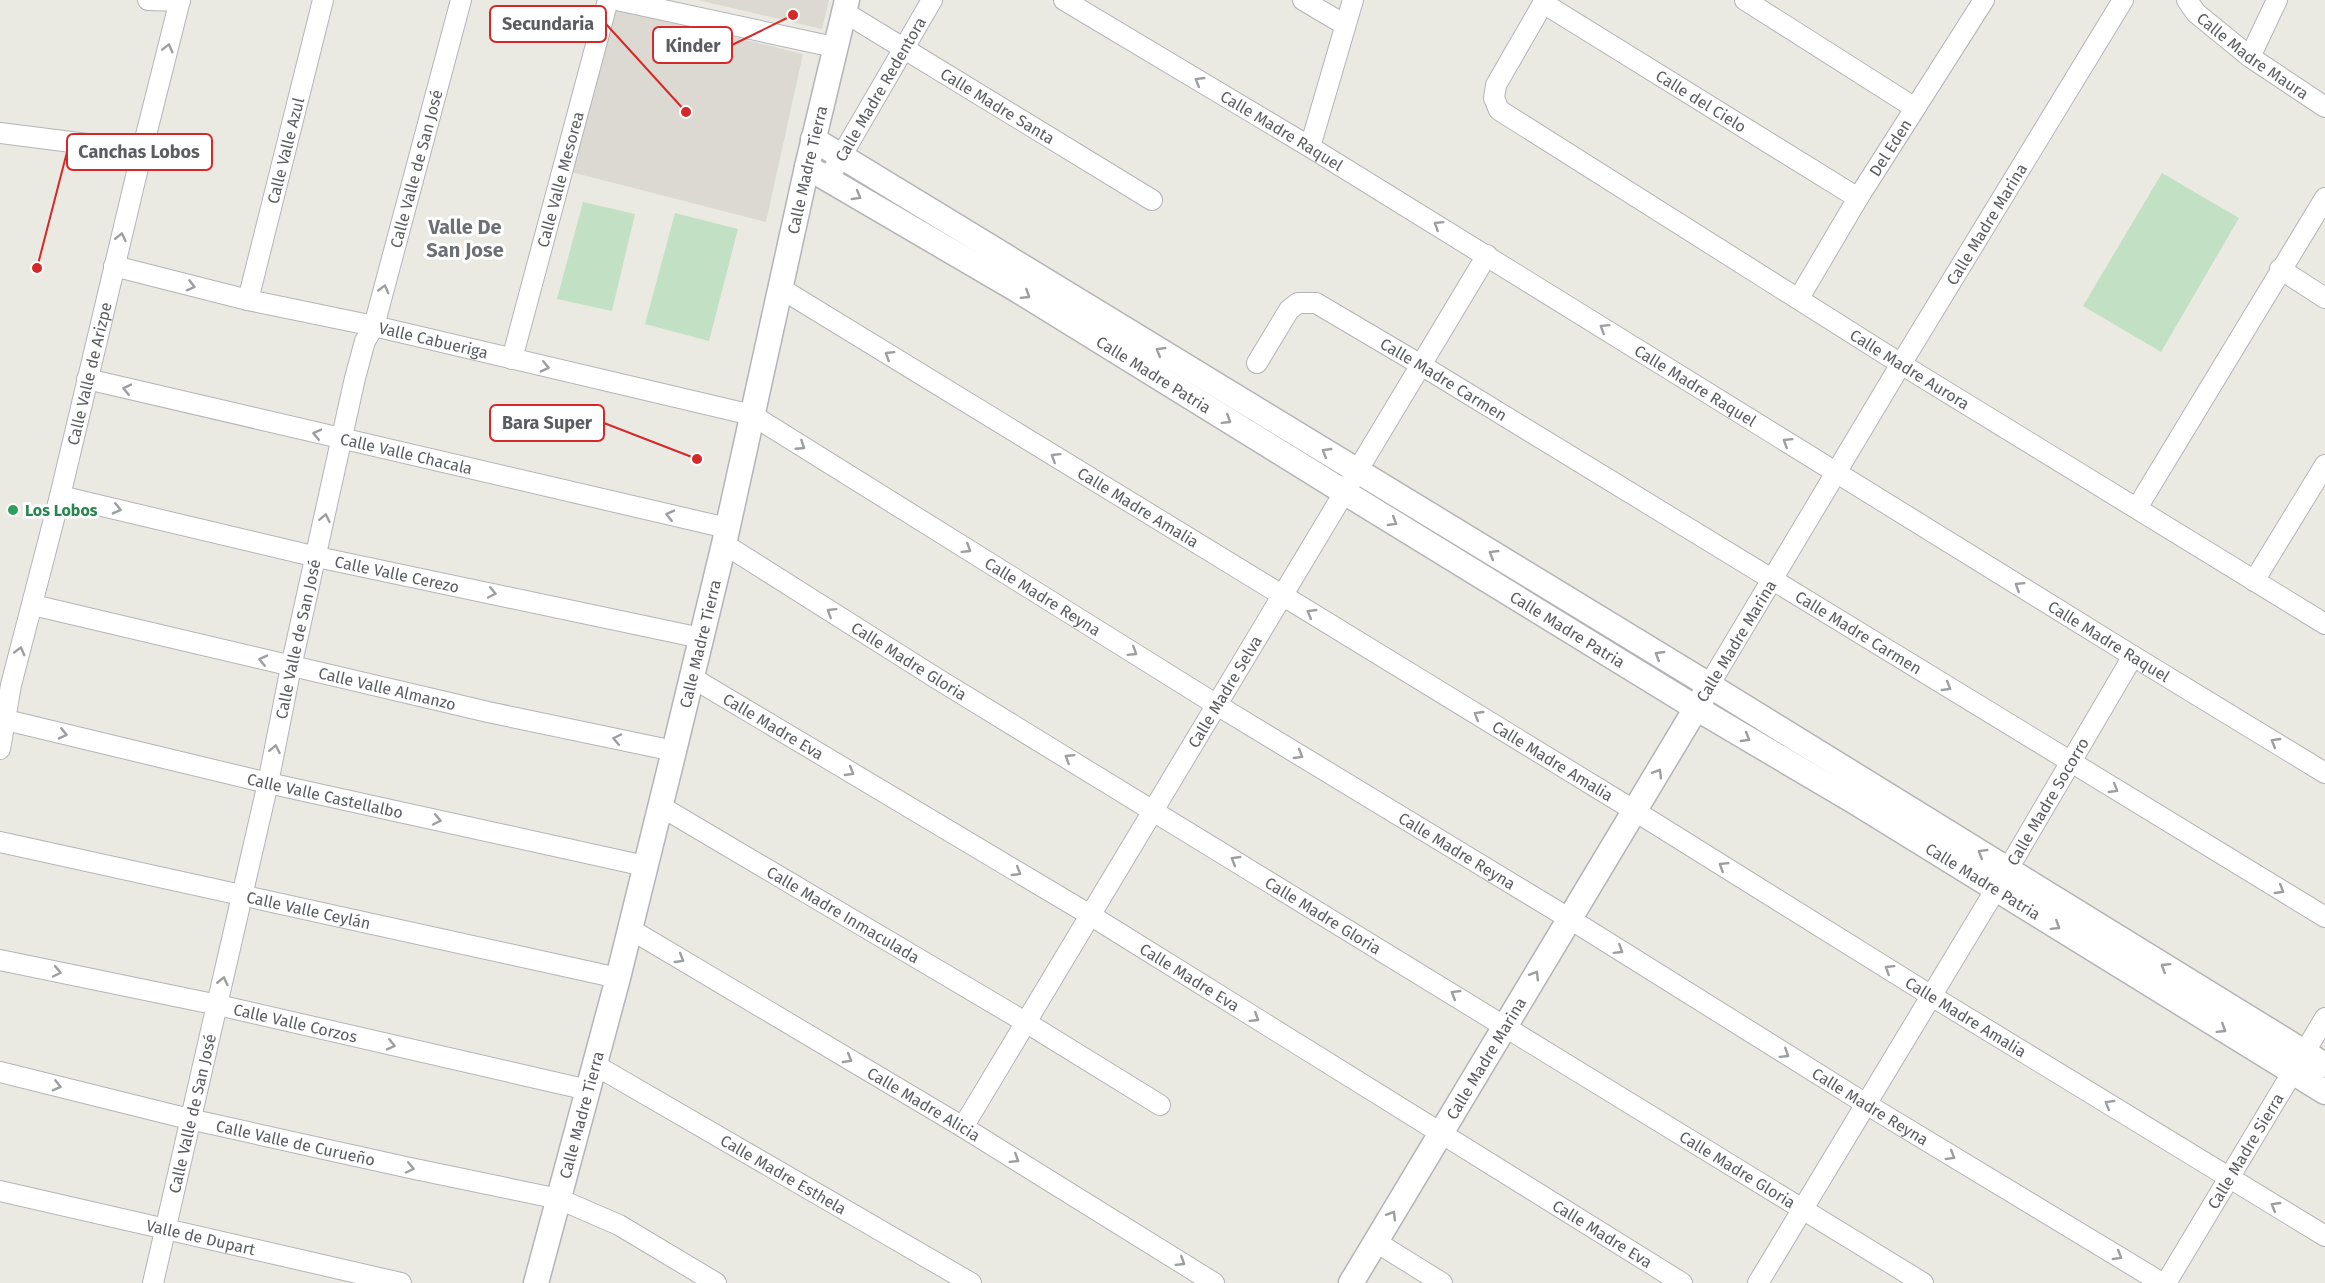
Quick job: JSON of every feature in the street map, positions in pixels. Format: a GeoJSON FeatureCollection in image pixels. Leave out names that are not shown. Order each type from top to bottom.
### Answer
{"type":"FeatureCollection","features":[{"type":"Feature","properties":{"kind":"street"},"geometry":{"type":"LineString","coordinates":[[148,0],[180,1]]}},
{"type":"Feature","properties":{"kind":"street","name":"Calle Valle Azul"},"geometry":{"type":"LineString","coordinates":[[248,300],[323,0]]}},
{"type":"Feature","properties":{"kind":"street","name":"Calle Valle de San José"},"geometry":{"type":"LineString","coordinates":[[153,1283],[268,783],[291,666],[341,440],[363,350],[374,326],[461,0]]}},
{"type":"Feature","properties":{"kind":"street","name":"Calle Valle Mesorea"},"geometry":{"type":"LineString","coordinates":[[512,359],[608,0]]}},
{"type":"Feature","properties":{"kind":"street"},"geometry":{"type":"LineString","coordinates":[[617,0],[834,47]]}},
{"type":"Feature","properties":{"kind":"street","name":"Calle Madre Redentora"},"geometry":{"type":"LineString","coordinates":[[828,179],[932,0]]}},
{"type":"Feature","properties":{"kind":"street","name":"Calle Madre Raquel"},"geometry":{"type":"LineString","coordinates":[[1064,0],[1487,255],[2325,773]]}},
{"type":"Feature","properties":{"kind":"street"},"geometry":{"type":"LineString","coordinates":[[1303,0],[1345,26]]}},
{"type":"Feature","properties":{"kind":"street"},"geometry":{"type":"LineString","coordinates":[[1310,147],[1353,0]]}},
{"type":"Feature","properties":{"kind":"street"},"geometry":{"type":"LineString","coordinates":[[1744,0],[1915,108]]}},
{"type":"Feature","properties":{"kind":"street","name":"Calle Madre Marina"},"geometry":{"type":"LineString","coordinates":[[1351,1283],[1901,364],[2123,0]]}},
{"type":"Feature","properties":{"kind":"street","name":"Calle Madre Maura"},"geometry":{"type":"LineString","coordinates":[[2187,0],[2196,13],[2250,57],[2325,107]]}},
{"type":"Feature","properties":{"kind":"street"},"geometry":{"type":"LineString","coordinates":[[2250,57],[2277,0]]}},
{"type":"Feature","properties":{"kind":"street","name":"Calle Valle de Arizpe"},"geometry":{"type":"LineString","coordinates":[[0,749],[6,720],[6,685],[33,605],[180,1]]}},
{"type":"Feature","properties":{"kind":"street","name":"Calle Madre Aurora"},"geometry":{"type":"LineString","coordinates":[[1544,2],[1496,85],[1494,98],[1499,110],[1901,364],[2325,624]]}},
{"type":"Feature","properties":{"kind":"street","name":"Calle del Cielo"},"geometry":{"type":"LineString","coordinates":[[1544,2],[1858,198]]}},
{"type":"Feature","properties":{"kind":"street","name":"Del Eden"},"geometry":{"type":"LineString","coordinates":[[1799,298],[1977,2]]}},
{"type":"Feature","properties":{"kind":"street","name":"Calle Madre Tierra"},"geometry":{"type":"LineString","coordinates":[[536,1283],[618,978],[692,677],[726,536],[834,47],[846,6]]}},
{"type":"Feature","properties":{"kind":"street","name":"Calle Madre Santa"},"geometry":{"type":"LineString","coordinates":[[846,6],[903,48],[1152,200]]}},
{"type":"Feature","properties":{"kind":"street"},"geometry":{"type":"LineString","coordinates":[[0,133],[142,151]]}},
{"type":"Feature","properties":{"kind":"street","name":"Calle Madre Patria"},"geometry":{"type":"LineString","coordinates":[[813,139],[2008,868],[2298,1062],[2325,1092]]}},
{"type":"Feature","properties":{"kind":"street","name":"Calle Madre Patria"},"geometry":{"type":"LineString","coordinates":[[807,167],[1019,291],[1696,708],[1995,888],[2298,1062],[2325,1065]]}},
{"type":"Feature","properties":{"kind":"street"},"geometry":{"type":"LineString","coordinates":[[2137,508],[2325,198]]}},
{"type":"Feature","properties":{"kind":"street","name":"Calle Madre Selva"},"geometry":{"type":"LineString","coordinates":[[963,1127],[1487,255]]}},
{"type":"Feature","properties":{"kind":"street","name":"Valle Cabueriga"},"geometry":{"type":"LineString","coordinates":[[114,266],[248,300],[374,326],[752,415]]}},
{"type":"Feature","properties":{"kind":"street"},"geometry":{"type":"LineString","coordinates":[[2280,269],[2325,298]]}},
{"type":"Feature","properties":{"kind":"street","name":"Calle Madre Amalia"},"geometry":{"type":"LineString","coordinates":[[780,288],[2325,1236]]}},
{"type":"Feature","properties":{"kind":"street","name":"Calle Madre Carmen"},"geometry":{"type":"LineString","coordinates":[[1257,363],[1289,310],[1298,303],[1307,301],[1326,308],[2325,917]]}},
{"type":"Feature","properties":{"kind":"street","name":"Calle Valle Chacala"},"geometry":{"type":"LineString","coordinates":[[87,379],[726,536]]}},
{"type":"Feature","properties":{"kind":"street","name":"Calle Madre Reyna"},"geometry":{"type":"LineString","coordinates":[[752,415],[1217,705],[1570,919],[1866,1104],[2164,1283]]}},
{"type":"Feature","properties":{"kind":"street"},"geometry":{"type":"LineString","coordinates":[[2254,581],[2325,465]]}},
{"type":"Feature","properties":{"kind":"street","name":"Calle Valle Cerezo"},"geometry":{"type":"LineString","coordinates":[[60,496],[317,556],[701,638]]}},
{"type":"Feature","properties":{"kind":"street","name":"Calle Madre Gloria"},"geometry":{"type":"LineString","coordinates":[[726,536],[936,678],[1923,1283]]}},
{"type":"Feature","properties":{"kind":"street","name":"Calle Valle Almanzo"},"geometry":{"type":"LineString","coordinates":[[33,605],[488,712],[674,751]]}},
{"type":"Feature","properties":{"kind":"street","name":"Calle Madre Socorro"},"geometry":{"type":"LineString","coordinates":[[1758,1283],[2133,656]]}},
{"type":"Feature","properties":{"kind":"street","name":"Calle Madre Eva"},"geometry":{"type":"LineString","coordinates":[[692,677],[1090,915],[1682,1283]]}},
{"type":"Feature","properties":{"kind":"street","name":"Calle Valle Castellalbo"},"geometry":{"type":"LineString","coordinates":[[6,720],[268,783],[645,866]]}},
{"type":"Feature","properties":{"kind":"street","name":"Calle Madre Inmaculada"},"geometry":{"type":"LineString","coordinates":[[660,806],[1027,1023],[1160,1105]]}},
{"type":"Feature","properties":{"kind":"street","name":"Calle Valle Ceylán"},"geometry":{"type":"LineString","coordinates":[[0,842],[618,978]]}},
{"type":"Feature","properties":{"kind":"street","name":"Calle Madre Alicia"},"geometry":{"type":"LineString","coordinates":[[630,930],[963,1127],[1214,1283]]}},
{"type":"Feature","properties":{"kind":"street","name":"Calle Valle Corzos"},"geometry":{"type":"LineString","coordinates":[[0,960],[218,1005],[588,1090]]}},
{"type":"Feature","properties":{"kind":"street","name":"Calle Madre Sierra"},"geometry":{"type":"LineString","coordinates":[[2164,1283],[2230,1178],[2325,1018]]}},
{"type":"Feature","properties":{"kind":"street","name":"Calle Madre Esthela"},"geometry":{"type":"LineString","coordinates":[[595,1065],[971,1283]]}},
{"type":"Feature","properties":{"kind":"street","name":"Calle Valle de Curueño"},"geometry":{"type":"LineString","coordinates":[[0,1071],[189,1119],[559,1199],[619,1226],[716,1283]]}},
{"type":"Feature","properties":{"kind":"street","name":"Valle de Dupart"},"geometry":{"type":"LineString","coordinates":[[0,1191],[401,1283]]}},
{"type":"Feature","properties":{"kind":"street"},"geometry":{"type":"LineString","coordinates":[[1376,1242],[1442,1283]]}},
{"type":"Feature","properties":{"kind":"shaded area"},"geometry":{"type":"Polygon","coordinates":[[[698,0],[829,0],[822,29],[698,0]]]}},
{"type":"Feature","properties":{"kind":"shaded area"},"geometry":{"type":"Polygon","coordinates":[[[607,6],[803,54],[766,222],[567,171],[607,6]]]}},
{"type":"Feature","properties":{"kind":"green space"},"geometry":{"type":"Polygon","coordinates":[[[2162,173],[2239,218],[2161,352],[2083,306],[2162,173]]]}},
{"type":"Feature","properties":{"kind":"green space"},"geometry":{"type":"Polygon","coordinates":[[[583,202],[635,214],[612,311],[557,299],[583,202]]]}},
{"type":"Feature","properties":{"kind":"green space"},"geometry":{"type":"Polygon","coordinates":[[[675,213],[738,229],[709,341],[645,324],[675,213]]]}},
{"type":"Feature","properties":{"kind":"place","name":"Kinder"},"geometry":{"type":"Point","coordinates":[793,15]}},
{"type":"Feature","properties":{"kind":"place","name":"Secundaria"},"geometry":{"type":"Point","coordinates":[686,112]}},
{"type":"Feature","properties":{"kind":"place","name":"Canchas Lobos"},"geometry":{"type":"Point","coordinates":[37,268]}},
{"type":"Feature","properties":{"kind":"place","name":"Bara Super"},"geometry":{"type":"Point","coordinates":[697,459]}},
{"type":"Feature","properties":{"kind":"place","name":"Los Lobos"},"geometry":{"type":"Point","coordinates":[13,510]}},
{"type":"Feature","properties":{"kind":"district","name":"Valle De San Jose"},"geometry":{"type":"Point","coordinates":[465,238]}}]}
